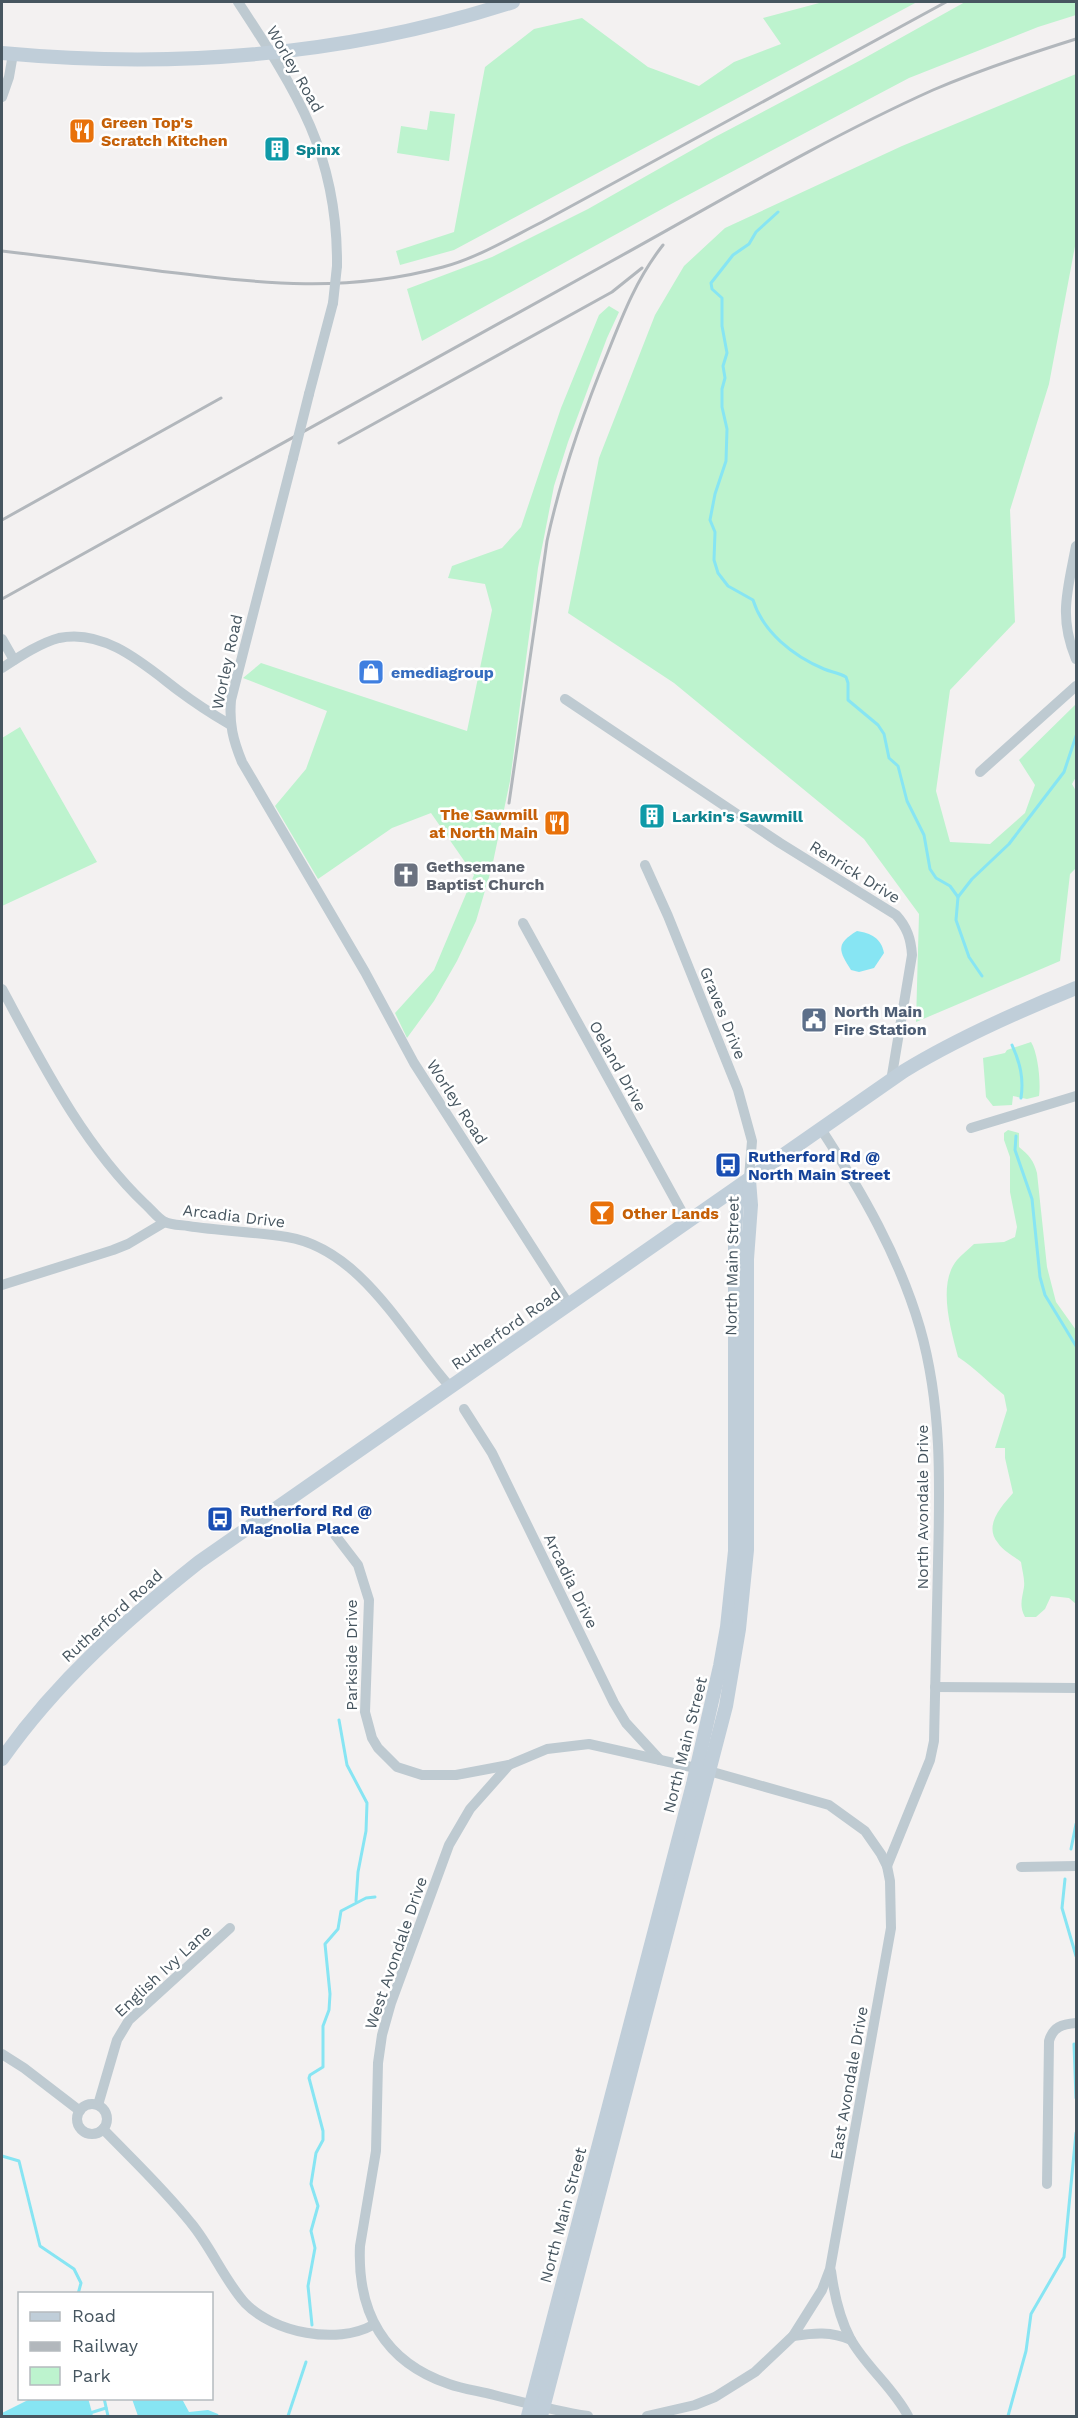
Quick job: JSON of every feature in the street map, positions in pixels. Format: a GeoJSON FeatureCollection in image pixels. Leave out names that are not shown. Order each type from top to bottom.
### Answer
{"type":"FeatureCollection","features":[{"type":"Feature","properties":{"kind":"street","name":"Worley Road"},"geometry":{"type":"LineString","coordinates":[[238,2],[272,53],[308,121],[325,164],[335,211],[337,266],[333,303],[231,700],[229,724],[232,738],[242,762],[359,962],[410,1056],[569,1305]]}},
{"type":"Feature","properties":{"kind":"street"},"geometry":{"type":"LineString","coordinates":[[2,97],[9,77],[7,53],[102,60],[179,60],[272,53],[396,33],[475,14],[513,2]]}},
{"type":"Feature","properties":{"kind":"street"},"geometry":{"type":"LineString","coordinates":[[1077,546],[1065,615],[1065,627],[1077,659]]}},
{"type":"Feature","properties":{"kind":"street"},"geometry":{"type":"LineString","coordinates":[[2,668],[61,638],[75,636],[92,640],[109,645],[139,660],[204,709],[229,724]]}},
{"type":"Feature","properties":{"kind":"street"},"geometry":{"type":"LineString","coordinates":[[2,639],[14,660]]}},
{"type":"Feature","properties":{"kind":"street"},"geometry":{"type":"LineString","coordinates":[[980,772],[1077,686]]}},
{"type":"Feature","properties":{"kind":"street","name":"Renrick Drive"},"geometry":{"type":"LineString","coordinates":[[565,699],[780,843],[896,915],[910,935],[912,955],[891,1081]]}},
{"type":"Feature","properties":{"kind":"street","name":"Graves Drive"},"geometry":{"type":"LineString","coordinates":[[645,865],[738,1090],[752,1141],[749,1178]]}},
{"type":"Feature","properties":{"kind":"street","name":"Oeland Drive"},"geometry":{"type":"LineString","coordinates":[[523,923],[688,1223]]}},
{"type":"Feature","properties":{"kind":"street","name":"Rutherford Road"},"geometry":{"type":"LineString","coordinates":[[2,1759],[50,1698],[95,1651],[199,1562],[891,1081],[930,1056],[1002,1020],[1077,988]]}},
{"type":"Feature","properties":{"kind":"street","name":"Arcadia Drive"},"geometry":{"type":"LineString","coordinates":[[2,989],[34,1050],[96,1148],[124,1183],[165,1222],[289,1238],[311,1245],[333,1256],[358,1276],[389,1307],[451,1388]]}},
{"type":"Feature","properties":{"kind":"street"},"geometry":{"type":"LineString","coordinates":[[971,1128],[1077,1096]]}},
{"type":"Feature","properties":{"kind":"street","name":"North Avondale Drive"},"geometry":{"type":"LineString","coordinates":[[821,1129],[858,1186],[887,1241],[911,1300],[929,1367],[938,1424],[940,1492],[934,1741],[930,1760],[887,1866]]}},
{"type":"Feature","properties":{"kind":"street","name":"North Main Street"},"geometry":{"type":"LineString","coordinates":[[536,2411],[703,1770],[727,1627],[742,1506],[735,1233],[737,1205],[749,1178]]}},
{"type":"Feature","properties":{"kind":"street"},"geometry":{"type":"LineString","coordinates":[[2,1285],[113,1250],[128,1244],[165,1222]]}},
{"type":"Feature","properties":{"kind":"street","name":"Arcadia Drive"},"geometry":{"type":"LineString","coordinates":[[464,1408],[492,1453],[614,1703],[626,1723],[660,1760]]}},
{"type":"Feature","properties":{"kind":"street","name":"Parkside Drive"},"geometry":{"type":"LineString","coordinates":[[335,1535],[358,1565],[369,1600],[365,1713],[372,1738],[378,1748],[397,1767],[422,1775],[456,1775],[509,1765]]}},
{"type":"Feature","properties":{"kind":"street"},"geometry":{"type":"LineString","coordinates":[[935,1688],[1077,1688]]}},
{"type":"Feature","properties":{"kind":"street","name":"West Avondale Drive"},"geometry":{"type":"LineString","coordinates":[[536,2411],[449,2384],[428,2375],[399,2356],[373,2325],[362,2289],[360,2246],[376,2151],[378,2063],[385,2021],[449,1845],[470,1809],[509,1765],[547,1749],[590,1744],[703,1770]]}},
{"type":"Feature","properties":{"kind":"street","name":"East Avondale Drive"},"geometry":{"type":"LineString","coordinates":[[647,2416],[695,2405],[715,2397],[755,2372],[793,2336],[816,2301],[830,2269],[891,1928],[892,1899],[887,1866],[875,1843],[865,1831],[829,1805],[703,1770]]}},
{"type":"Feature","properties":{"kind":"street"},"geometry":{"type":"LineString","coordinates":[[1021,1867],[1077,1866]]}},
{"type":"Feature","properties":{"kind":"street","name":"English Ivy Lane"},"geometry":{"type":"LineString","coordinates":[[98,2106],[117,2040],[129,2020],[230,1928]]}},
{"type":"Feature","properties":{"kind":"street"},"geometry":{"type":"LineString","coordinates":[[1047,2184],[1049,2042],[1051,2033],[1056,2028],[1077,2023]]}},
{"type":"Feature","properties":{"kind":"street"},"geometry":{"type":"LineString","coordinates":[[2,2054],[80,2111]]}},
{"type":"Feature","properties":{"kind":"street"},"geometry":{"type":"LineString","coordinates":[[88,2105],[98,2106],[106,2114],[103,2129],[94,2133],[81,2129],[77,2120],[80,2111],[88,2105]]}},
{"type":"Feature","properties":{"kind":"street"},"geometry":{"type":"LineString","coordinates":[[103,2129],[200,2233],[246,2304],[270,2320],[319,2335],[351,2334],[361,2332],[373,2325]]}},
{"type":"Feature","properties":{"kind":"street"},"geometry":{"type":"LineString","coordinates":[[830,2269],[834,2294],[850,2340],[908,2416]]}},
{"type":"Feature","properties":{"kind":"street"},"geometry":{"type":"LineString","coordinates":[[793,2336],[825,2333],[837,2334],[850,2340]]}},
{"type":"Feature","properties":{"kind":"street"},"geometry":{"type":"LineString","coordinates":[[536,2411],[588,2416]]}},
{"type":"Feature","properties":{"kind":"green space"},"geometry":{"type":"Polygon","coordinates":[[[823,2],[917,2],[454,250],[400,265],[396,251],[454,232],[485,67],[534,29],[582,18],[648,67],[699,86],[734,62],[781,44],[763,18],[823,2]]]}},
{"type":"Feature","properties":{"kind":"green space"},"geometry":{"type":"Polygon","coordinates":[[[965,2],[1076,2],[1076,15],[1038,27],[909,78],[673,203],[422,341],[407,289],[492,257],[588,209],[715,137],[965,2]]]}},
{"type":"Feature","properties":{"kind":"green space"},"geometry":{"type":"Polygon","coordinates":[[[1076,74],[1076,241],[1049,384],[1010,510],[1015,622],[950,690],[936,791],[950,842],[990,844],[1025,813],[1035,785],[1019,760],[1076,704],[1076,777],[1072,784],[1076,791],[1076,868],[1070,874],[1060,961],[916,1022],[919,914],[864,839],[674,683],[568,613],[599,458],[655,315],[684,266],[725,228],[902,146],[1076,74]]]}},
{"type":"Feature","properties":{"kind":"green space"},"geometry":{"type":"Polygon","coordinates":[[[430,111],[455,114],[449,161],[397,153],[401,126],[427,130],[430,111]]]}},
{"type":"Feature","properties":{"kind":"green space"},"geometry":{"type":"Polygon","coordinates":[[[609,306],[619,312],[568,442],[554,486],[538,568],[510,781],[492,867],[476,921],[457,961],[434,1001],[407,1038],[395,1013],[434,970],[474,875],[431,813],[392,828],[318,879],[275,806],[306,769],[327,711],[243,678],[261,663],[467,731],[492,610],[485,584],[448,578],[452,566],[502,548],[521,527],[561,408],[599,315],[609,306]]]}},
{"type":"Feature","properties":{"kind":"green space"},"geometry":{"type":"Polygon","coordinates":[[[20,727],[97,862],[2,906],[2,738],[20,727]]]}},
{"type":"Feature","properties":{"kind":"green space"},"geometry":{"type":"Polygon","coordinates":[[[1031,1042],[1038,1068],[1039,1096],[1027,1099],[1013,1096],[1012,1105],[993,1106],[986,1097],[983,1058],[1005,1053],[1007,1050],[1031,1042]]]}},
{"type":"Feature","properties":{"kind":"green space"},"geometry":{"type":"Polygon","coordinates":[[[1008,1130],[1019,1133],[1019,1147],[1031,1158],[1036,1169],[1047,1267],[1056,1302],[1076,1330],[1076,1604],[1069,1598],[1051,1596],[1045,1609],[1036,1617],[1025,1617],[1022,1609],[1024,1578],[1021,1562],[1000,1546],[992,1529],[996,1516],[1013,1493],[1005,1448],[995,1448],[1007,1410],[1004,1395],[958,1357],[947,1307],[948,1281],[951,1270],[959,1258],[974,1244],[1004,1242],[1015,1237],[1017,1227],[1010,1192],[1010,1157],[1004,1140],[1004,1133],[1008,1130]]]}},
{"type":"Feature","properties":{"kind":"water"},"geometry":{"type":"Polygon","coordinates":[[[857,931],[875,937],[884,953],[874,968],[859,972],[851,970],[841,948],[845,940],[857,931]]]}},
{"type":"Feature","properties":{"kind":"water"},"geometry":{"type":"Polygon","coordinates":[[[28,2400],[89,2400],[93,2416],[2,2416],[2,2413],[28,2400]]]}},
{"type":"Feature","properties":{"kind":"water"},"geometry":{"type":"Polygon","coordinates":[[[132,2400],[183,2400],[189,2412],[208,2410],[219,2416],[138,2416],[132,2400]]]}},
{"type":"Feature","properties":{"kind":"waterway"},"geometry":{"type":"LineString","coordinates":[[778,212],[756,232],[749,244],[733,255],[711,283],[712,289],[722,298],[722,326],[727,353],[723,366],[725,378],[722,389],[722,407],[727,429],[726,461],[715,494],[710,520],[715,532],[714,560],[718,573],[728,586],[753,600],[764,622],[781,642],[812,664],[846,677],[848,700],[878,725],[884,734],[889,758],[898,766],[907,801],[924,835],[930,869],[936,878],[950,886],[958,897]]}},
{"type":"Feature","properties":{"kind":"waterway"},"geometry":{"type":"LineString","coordinates":[[982,976],[969,957],[956,920],[958,897],[972,879],[1009,844],[1064,772],[1076,736]]}},
{"type":"Feature","properties":{"kind":"waterway"},"geometry":{"type":"LineString","coordinates":[[1012,1045],[1021,1071],[1021,1098]]}},
{"type":"Feature","properties":{"kind":"waterway"},"geometry":{"type":"LineString","coordinates":[[1016,1136],[1015,1150],[1032,1199],[1040,1277],[1045,1295],[1076,1346]]}},
{"type":"Feature","properties":{"kind":"waterway"},"geometry":{"type":"LineString","coordinates":[[339,1720],[347,1765],[367,1803],[366,1831],[358,1872],[356,1901]]}},
{"type":"Feature","properties":{"kind":"waterway"},"geometry":{"type":"LineString","coordinates":[[1071,1849],[1076,1824]]}},
{"type":"Feature","properties":{"kind":"waterway"},"geometry":{"type":"LineString","coordinates":[[1065,1879],[1062,1908],[1076,1956]]}},
{"type":"Feature","properties":{"kind":"waterway"},"geometry":{"type":"LineString","coordinates":[[312,2325],[308,2286],[315,2248],[311,2231],[318,2206],[311,2184],[316,2153],[323,2140],[323,2131],[309,2078],[323,2067],[323,2026],[329,2010],[330,1994],[325,1944],[338,1929],[341,1911],[366,1898],[375,1897]]}},
{"type":"Feature","properties":{"kind":"waterway"},"geometry":{"type":"LineString","coordinates":[[1074,2044],[1076,2098]]}},
{"type":"Feature","properties":{"kind":"waterway"},"geometry":{"type":"LineString","coordinates":[[1008,2416],[1026,2351],[1031,2314],[1064,2257],[1076,2133]]}},
{"type":"Feature","properties":{"kind":"waterway"},"geometry":{"type":"LineString","coordinates":[[2,2156],[19,2161],[40,2246],[74,2269],[81,2283],[79,2292]]}},
{"type":"Feature","properties":{"kind":"waterway"},"geometry":{"type":"LineString","coordinates":[[288,2416],[306,2362]]}},
{"type":"Feature","properties":{"kind":"waterway"},"geometry":{"type":"LineString","coordinates":[[104,2400],[108,2416]]}},
{"type":"Feature","properties":{"kind":"waterway"},"geometry":{"type":"LineString","coordinates":[[90,2413],[106,2408]]}},
{"type":"Feature","properties":{"kind":"railway"},"geometry":{"type":"LineString","coordinates":[[2,251],[196,275],[301,284],[371,281],[443,267],[481,253],[542,222],[946,2]]}},
{"type":"Feature","properties":{"kind":"railway"},"geometry":{"type":"LineString","coordinates":[[2,599],[851,130],[933,90],[1076,39]]}},
{"type":"Feature","properties":{"kind":"railway"},"geometry":{"type":"LineString","coordinates":[[509,803],[547,541],[559,493],[581,421],[619,324],[638,283],[663,245]]}},
{"type":"Feature","properties":{"kind":"railway"},"geometry":{"type":"LineString","coordinates":[[339,443],[612,292],[642,268]]}},
{"type":"Feature","properties":{"kind":"railway"},"geometry":{"type":"LineString","coordinates":[[2,520],[221,398]]}},
{"type":"Feature","properties":{"kind":"place","name":"Green Top's Scratch Kitchen"},"geometry":{"type":"Point","coordinates":[82,131]}},
{"type":"Feature","properties":{"kind":"place","name":"Spinx"},"geometry":{"type":"Point","coordinates":[277,149]}},
{"type":"Feature","properties":{"kind":"place","name":"emediagroup"},"geometry":{"type":"Point","coordinates":[371,672]}},
{"type":"Feature","properties":{"kind":"place","name":"Larkin's Sawmill"},"geometry":{"type":"Point","coordinates":[652,816]}},
{"type":"Feature","properties":{"kind":"place","name":"The Sawmill at North Main"},"geometry":{"type":"Point","coordinates":[557,823]}},
{"type":"Feature","properties":{"kind":"place","name":"Gethsemane Baptist Church"},"geometry":{"type":"Point","coordinates":[406,875]}},
{"type":"Feature","properties":{"kind":"place","name":"North Main Fire Station"},"geometry":{"type":"Point","coordinates":[814,1020]}},
{"type":"Feature","properties":{"kind":"place","name":"Rutherford Rd @ North Main Street"},"geometry":{"type":"Point","coordinates":[728,1165]}},
{"type":"Feature","properties":{"kind":"place","name":"Other Lands"},"geometry":{"type":"Point","coordinates":[602,1213]}},
{"type":"Feature","properties":{"kind":"place","name":"Rutherford Rd @ Magnolia Place"},"geometry":{"type":"Point","coordinates":[220,1519]}}]}
